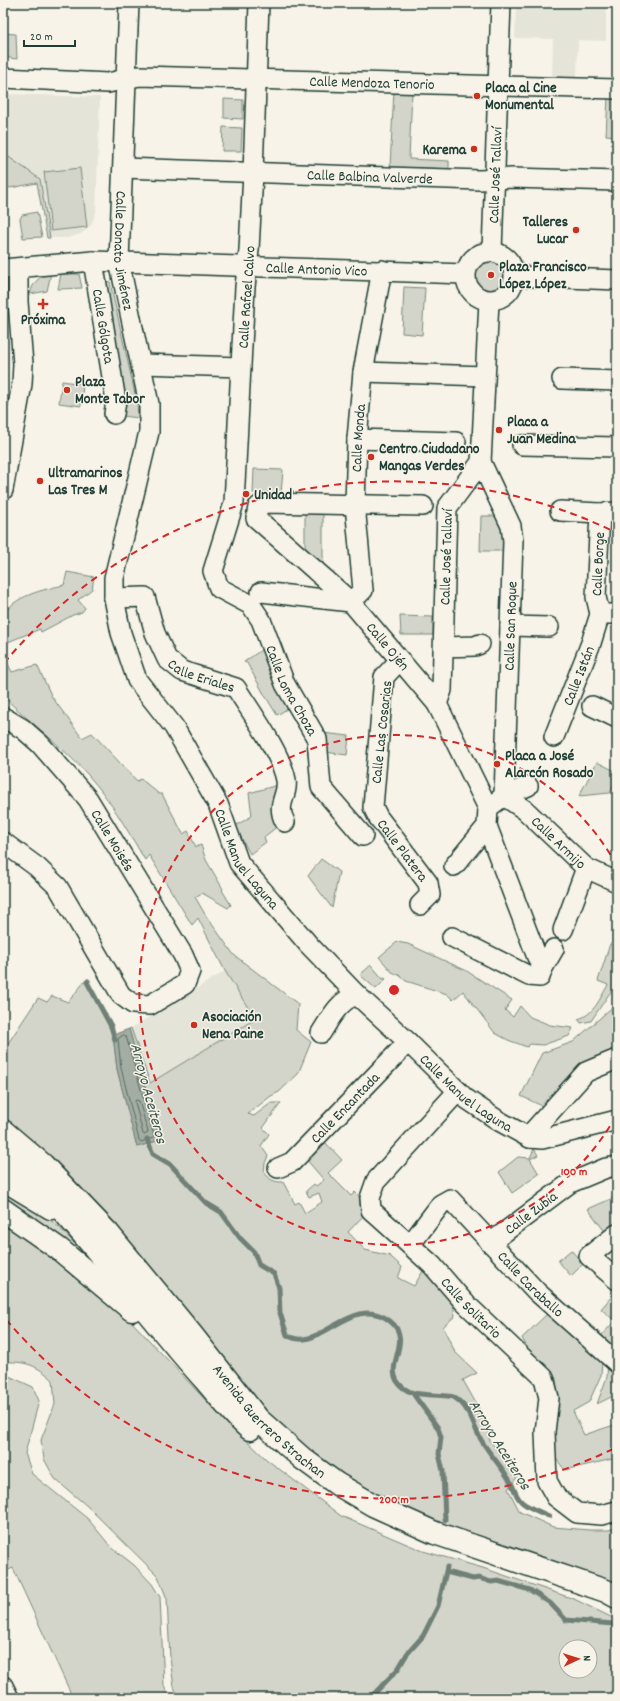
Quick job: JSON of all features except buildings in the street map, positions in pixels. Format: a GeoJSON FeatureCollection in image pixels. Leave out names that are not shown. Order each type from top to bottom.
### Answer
{"type":"FeatureCollection","features":[{"type":"Feature","properties":{"kind":"main road","name":"Avenida Guerrero Strachan"},"geometry":{"type":"LineString","coordinates":[[3,1130],[43,1165],[108,1233],[184,1342],[248,1428],[297,1471],[333,1498],[371,1519],[432,1544],[542,1579],[602,1601],[617,1609]]}},
{"type":"Feature","properties":{"kind":"main road"},"geometry":{"type":"LineString","coordinates":[[3,1150],[33,1178],[75,1223]]}},
{"type":"Feature","properties":{"kind":"main road"},"geometry":{"type":"LineString","coordinates":[[3,1179],[101,1237],[164,1312],[184,1342]]}},
{"type":"Feature","properties":{"kind":"main road"},"geometry":{"type":"LineString","coordinates":[[3,1210],[184,1342]]}},
{"type":"Feature","properties":{"kind":"main road","name":"Avenida Guerrero Strachan"},"geometry":{"type":"LineString","coordinates":[[184,1342],[258,1419],[303,1460],[372,1506],[435,1533],[606,1591],[617,1597]]}},
{"type":"Feature","properties":{"kind":"street","name":"Calle Donato Jiménez"},"geometry":{"type":"LineString","coordinates":[[130,3],[119,261],[142,364],[149,404],[149,432],[134,494]]}},
{"type":"Feature","properties":{"kind":"street","name":"Calle Rafael Calvo"},"geometry":{"type":"LineString","coordinates":[[256,598],[219,588],[213,571],[234,503],[253,174],[259,3]]}},
{"type":"Feature","properties":{"kind":"street","name":"Calle José Tallaví"},"geometry":{"type":"LineString","coordinates":[[492,251],[502,3]]}},
{"type":"Feature","properties":{"kind":"street","name":"Calle Mendoza Tenorio"},"geometry":{"type":"LineString","coordinates":[[3,78],[108,84],[138,76],[617,89]]}},
{"type":"Feature","properties":{"kind":"street","name":"Calle Balbina Valverde"},"geometry":{"type":"LineString","coordinates":[[123,168],[253,174],[617,181]]}},
{"type":"Feature","properties":{"kind":"street"},"geometry":{"type":"LineString","coordinates":[[492,251],[504,255],[512,264],[515,276],[511,289],[502,298],[490,301],[477,297],[468,287],[465,274],[470,262],[479,253],[492,251]]}},
{"type":"Feature","properties":{"kind":"street","name":"Calle Antonio Vico"},"geometry":{"type":"LineString","coordinates":[[10,268],[93,261],[119,261],[465,274]]}},
{"type":"Feature","properties":{"kind":"street","name":"Calle Gólgota"},"geometry":{"type":"LineString","coordinates":[[93,261],[116,401],[114,414]]}},
{"type":"Feature","properties":{"kind":"street"},"geometry":{"type":"LineString","coordinates":[[3,490],[22,384],[23,364],[18,302],[10,268]]}},
{"type":"Feature","properties":{"kind":"street","name":"Calle Monda"},"geometry":{"type":"LineString","coordinates":[[351,602],[364,590],[355,505],[357,439],[363,372],[382,270]]}},
{"type":"Feature","properties":{"kind":"street"},"geometry":{"type":"LineString","coordinates":[[515,276],[617,280]]}},
{"type":"Feature","properties":{"kind":"street"},"geometry":{"type":"LineString","coordinates":[[481,462],[490,301]]}},
{"type":"Feature","properties":{"kind":"street"},"geometry":{"type":"LineString","coordinates":[[142,364],[241,367]]}},
{"type":"Feature","properties":{"kind":"street"},"geometry":{"type":"LineString","coordinates":[[363,372],[485,376]]}},
{"type":"Feature","properties":{"kind":"street"},"geometry":{"type":"LineString","coordinates":[[562,379],[617,381]]}},
{"type":"Feature","properties":{"kind":"street"},"geometry":{"type":"LineString","coordinates":[[357,439],[456,442]]}},
{"type":"Feature","properties":{"kind":"street"},"geometry":{"type":"LineString","coordinates":[[522,444],[617,448]]}},
{"type":"Feature","properties":{"kind":"street","name":"Calle José Tallaví"},"geometry":{"type":"LineString","coordinates":[[437,704],[442,690],[447,508],[481,462]]}},
{"type":"Feature","properties":{"kind":"street","name":"Calle San Roque"},"geometry":{"type":"LineString","coordinates":[[481,462],[511,526],[513,541],[504,796]]}},
{"type":"Feature","properties":{"kind":"street","name":"Calle Manuel Laguna"},"geometry":{"type":"LineString","coordinates":[[134,494],[114,578],[114,598],[121,633],[137,680],[174,727],[218,804],[239,863],[310,945],[357,996],[408,1042],[458,1092],[500,1121],[530,1138]]}},
{"type":"Feature","properties":{"kind":"street","name":"Calle Ojén"},"geometry":{"type":"LineString","coordinates":[[355,505],[264,503],[258,506],[256,518],[351,602],[399,661],[437,704],[487,817],[541,972]]}},
{"type":"Feature","properties":{"kind":"street"},"geometry":{"type":"LineString","coordinates":[[355,505],[423,506]]}},
{"type":"Feature","properties":{"kind":"street"},"geometry":{"type":"LineString","coordinates":[[560,510],[609,512]]}},
{"type":"Feature","properties":{"kind":"street","name":"Calle Borge"},"geometry":{"type":"LineString","coordinates":[[608,614],[596,597],[609,512]]}},
{"type":"Feature","properties":{"kind":"street","name":"Calle Eriales"},"geometry":{"type":"LineString","coordinates":[[114,598],[146,597],[154,633],[166,659],[182,671],[194,676],[204,677],[236,688],[279,758],[286,782],[280,812],[285,822]]}},
{"type":"Feature","properties":{"kind":"street"},"geometry":{"type":"LineString","coordinates":[[256,598],[351,602]]}},
{"type":"Feature","properties":{"kind":"street","name":"Calle Loma Choza"},"geometry":{"type":"LineString","coordinates":[[256,598],[261,620],[285,684],[317,739],[321,787],[362,836]]}},
{"type":"Feature","properties":{"kind":"street","name":"Calle Istán"},"geometry":{"type":"LineString","coordinates":[[554,737],[591,643],[608,614]]}},
{"type":"Feature","properties":{"kind":"street"},"geometry":{"type":"LineString","coordinates":[[510,626],[549,627]]}},
{"type":"Feature","properties":{"kind":"street"},"geometry":{"type":"LineString","coordinates":[[444,647],[475,646],[480,644]]}},
{"type":"Feature","properties":{"kind":"street","name":"Calle Las Cosarias"},"geometry":{"type":"LineString","coordinates":[[373,807],[384,677],[399,661]]}},
{"type":"Feature","properties":{"kind":"street"},"geometry":{"type":"LineString","coordinates":[[592,706],[617,718]]}},
{"type":"Feature","properties":{"kind":"street","name":"Calle Moisés"},"geometry":{"type":"LineString","coordinates":[[3,717],[23,729],[40,744],[88,799],[183,955],[190,971],[185,984],[150,1005],[133,1004],[121,995],[58,888],[37,867],[3,842]]}},
{"type":"Feature","properties":{"kind":"street"},"geometry":{"type":"LineString","coordinates":[[454,866],[487,817],[504,796],[528,786]]}},
{"type":"Feature","properties":{"kind":"street","name":"Calle Armijo"},"geometry":{"type":"LineString","coordinates":[[504,796],[525,810],[586,868],[617,882]]}},
{"type":"Feature","properties":{"kind":"street","name":"Calle Platera"},"geometry":{"type":"LineString","coordinates":[[373,807],[378,817],[428,883],[425,900]]}},
{"type":"Feature","properties":{"kind":"street"},"geometry":{"type":"LineString","coordinates":[[563,930],[586,868]]}},
{"type":"Feature","properties":{"kind":"street"},"geometry":{"type":"LineString","coordinates":[[452,937],[529,976],[541,972],[554,949]]}},
{"type":"Feature","properties":{"kind":"street"},"geometry":{"type":"LineString","coordinates":[[321,1033],[335,1012],[349,997],[357,996]]}},
{"type":"Feature","properties":{"kind":"street","name":"Calle Encantada"},"geometry":{"type":"LineString","coordinates":[[278,1168],[292,1162],[408,1042]]}},
{"type":"Feature","properties":{"kind":"street"},"geometry":{"type":"LineString","coordinates":[[617,1059],[586,1072],[534,1130],[530,1138],[542,1139],[617,1120]]}},
{"type":"Feature","properties":{"kind":"street","name":"Calle Solitario"},"geometry":{"type":"LineString","coordinates":[[458,1092],[376,1181],[370,1198],[371,1210],[432,1266],[464,1302],[544,1378],[550,1398],[546,1413],[545,1432],[547,1481],[556,1497],[577,1513],[601,1515],[617,1511]]}},
{"type":"Feature","properties":{"kind":"street","name":"Calle Zubía"},"geometry":{"type":"LineString","coordinates":[[490,1243],[570,1183],[606,1168],[617,1166]]}},
{"type":"Feature","properties":{"kind":"street","name":"Calle Caraballo"},"geometry":{"type":"LineString","coordinates":[[410,1245],[441,1204],[450,1199],[537,1292],[617,1363]]}},
{"type":"Feature","properties":{"kind":"street"},"geometry":{"type":"LineString","coordinates":[[617,1234],[589,1256],[617,1280]]}},
{"type":"Feature","properties":{"kind":"street"},"geometry":{"type":"LineString","coordinates":[[3,1686],[9,1698]]}},
{"type":"Feature","properties":{"kind":"shaded area"},"geometry":{"type":"Polygon","coordinates":[[[519,3],[606,3],[606,41],[578,40],[577,78],[552,78],[553,39],[515,38],[516,8],[519,3]]]}},
{"type":"Feature","properties":{"kind":"shaded area"},"geometry":{"type":"Polygon","coordinates":[[[3,33],[16,34],[17,59],[3,57],[3,33]]]}},
{"type":"Feature","properties":{"kind":"shaded area"},"geometry":{"type":"Polygon","coordinates":[[[394,90],[412,91],[409,159],[449,161],[449,169],[390,167],[394,90]]]}},
{"type":"Feature","properties":{"kind":"shaded area"},"geometry":{"type":"Polygon","coordinates":[[[3,94],[100,97],[96,212],[91,225],[81,234],[68,238],[50,238],[40,179],[3,153],[3,94]]]}},
{"type":"Feature","properties":{"kind":"shaded area"},"geometry":{"type":"Polygon","coordinates":[[[608,97],[617,97],[617,136],[606,135],[608,97]]]}},
{"type":"Feature","properties":{"kind":"shaded area"},"geometry":{"type":"Polygon","coordinates":[[[224,99],[243,100],[243,119],[224,118],[224,99]]]}},
{"type":"Feature","properties":{"kind":"shaded area"},"geometry":{"type":"Polygon","coordinates":[[[223,127],[242,128],[241,151],[222,151],[223,127]]]}},
{"type":"Feature","properties":{"kind":"shaded area"},"geometry":{"type":"Polygon","coordinates":[[[3,153],[40,179],[50,238],[47,238],[37,183],[10,188],[3,183],[3,153]]]}},
{"type":"Feature","properties":{"kind":"shaded area"},"geometry":{"type":"Polygon","coordinates":[[[80,168],[87,227],[51,231],[44,172],[80,168]]]}},
{"type":"Feature","properties":{"kind":"shaded area"},"geometry":{"type":"Polygon","coordinates":[[[37,212],[42,237],[23,238],[20,219],[22,215],[37,212]]]}},
{"type":"Feature","properties":{"kind":"shaded area"},"geometry":{"type":"Polygon","coordinates":[[[490,260],[501,264],[505,275],[501,286],[490,290],[479,286],[475,275],[479,264],[490,260]]]}},
{"type":"Feature","properties":{"kind":"shaded area"},"geometry":{"type":"Polygon","coordinates":[[[51,273],[47,291],[30,294],[37,280],[51,273]]]}},
{"type":"Feature","properties":{"kind":"shaded area"},"geometry":{"type":"Polygon","coordinates":[[[61,274],[79,274],[82,288],[58,289],[61,274]]]}},
{"type":"Feature","properties":{"kind":"shaded area"},"geometry":{"type":"Polygon","coordinates":[[[104,282],[110,282],[137,403],[138,418],[123,416],[124,391],[104,282]]]}},
{"type":"Feature","properties":{"kind":"shaded area"},"geometry":{"type":"Polygon","coordinates":[[[404,287],[425,288],[422,335],[402,333],[404,287]]]}},
{"type":"Feature","properties":{"kind":"shaded area"},"geometry":{"type":"Polygon","coordinates":[[[62,381],[83,384],[81,406],[59,403],[62,381]]]}},
{"type":"Feature","properties":{"kind":"shaded area"},"geometry":{"type":"Polygon","coordinates":[[[254,469],[283,470],[281,494],[253,493],[254,469]]]}},
{"type":"Feature","properties":{"kind":"shaded area"},"geometry":{"type":"Polygon","coordinates":[[[305,512],[323,512],[323,566],[305,552],[305,512]]]}},
{"type":"Feature","properties":{"kind":"shaded area"},"geometry":{"type":"Polygon","coordinates":[[[481,516],[501,516],[506,551],[480,551],[481,516]]]}},
{"type":"Feature","properties":{"kind":"shaded area"},"geometry":{"type":"Polygon","coordinates":[[[67,572],[94,577],[92,589],[78,600],[85,608],[82,612],[73,615],[41,632],[40,629],[3,644],[3,622],[4,616],[8,609],[21,598],[30,594],[64,585],[67,572]]]}},
{"type":"Feature","properties":{"kind":"shaded area"},"geometry":{"type":"Polygon","coordinates":[[[400,616],[433,617],[433,635],[401,635],[400,616]]]}},
{"type":"Feature","properties":{"kind":"shaded area"},"geometry":{"type":"Polygon","coordinates":[[[264,648],[292,706],[277,715],[247,663],[244,662],[264,648]]]}},
{"type":"Feature","properties":{"kind":"shaded area"},"geometry":{"type":"Polygon","coordinates":[[[3,654],[12,672],[37,665],[52,697],[82,738],[92,733],[137,781],[141,779],[159,794],[162,794],[183,834],[188,831],[196,847],[201,845],[206,860],[231,905],[228,908],[202,893],[195,897],[206,916],[234,955],[298,1004],[296,1030],[311,1042],[298,1074],[279,1092],[271,1096],[248,1114],[254,1116],[271,1103],[281,1103],[263,1128],[269,1134],[261,1146],[268,1156],[265,1163],[264,1172],[272,1180],[283,1182],[295,1204],[299,1202],[305,1213],[322,1202],[319,1193],[309,1197],[306,1191],[314,1184],[316,1186],[324,1180],[305,1158],[323,1140],[342,1160],[328,1173],[351,1196],[355,1192],[359,1196],[361,1211],[365,1214],[348,1232],[365,1250],[390,1256],[402,1267],[398,1278],[414,1286],[426,1266],[453,1302],[455,1316],[443,1327],[455,1352],[477,1373],[463,1380],[487,1423],[490,1441],[518,1476],[508,1489],[520,1512],[553,1527],[609,1530],[617,1527],[617,1587],[533,1554],[428,1520],[335,1475],[281,1434],[19,1133],[3,1119],[3,1051],[38,998],[47,1002],[52,996],[68,1002],[85,981],[113,1035],[117,1069],[137,1147],[160,1140],[129,1029],[131,1028],[150,1083],[255,1019],[225,971],[198,918],[192,925],[149,855],[145,860],[129,832],[99,788],[78,764],[8,701],[3,694],[3,654]]]}},
{"type":"Feature","properties":{"kind":"shaded area"},"geometry":{"type":"Polygon","coordinates":[[[323,733],[349,736],[347,755],[325,752],[323,733]]]}},
{"type":"Feature","properties":{"kind":"shaded area"},"geometry":{"type":"Polygon","coordinates":[[[597,762],[617,772],[617,779],[610,793],[579,796],[597,762]]]}},
{"type":"Feature","properties":{"kind":"shaded area"},"geometry":{"type":"Polygon","coordinates":[[[278,785],[279,825],[264,837],[266,842],[250,854],[235,826],[252,816],[249,793],[278,785]]]}},
{"type":"Feature","properties":{"kind":"shaded area"},"geometry":{"type":"Polygon","coordinates":[[[321,859],[339,872],[332,908],[308,876],[321,859]]]}},
{"type":"Feature","properties":{"kind":"shaded area"},"geometry":{"type":"Polygon","coordinates":[[[397,942],[408,944],[465,970],[512,1000],[505,1010],[513,1017],[520,1006],[530,1017],[550,1025],[573,1028],[569,1036],[543,1045],[530,1044],[527,1047],[508,1040],[495,1033],[463,991],[453,1000],[447,994],[406,981],[399,975],[392,972],[379,957],[397,942]]]}},
{"type":"Feature","properties":{"kind":"shaded area"},"geometry":{"type":"Polygon","coordinates":[[[610,944],[617,944],[617,987],[609,994],[591,1021],[581,1023],[578,1019],[584,1017],[592,1010],[608,985],[598,981],[610,944]]]}},
{"type":"Feature","properties":{"kind":"shaded area"},"geometry":{"type":"Polygon","coordinates":[[[371,965],[383,979],[386,979],[376,989],[360,975],[371,965]]]}},
{"type":"Feature","properties":{"kind":"shaded area"},"geometry":{"type":"Polygon","coordinates":[[[225,971],[255,1019],[150,1083],[131,1028],[225,971]]]}},
{"type":"Feature","properties":{"kind":"shaded area"},"geometry":{"type":"Polygon","coordinates":[[[617,1003],[617,1049],[581,1066],[542,1106],[521,1096],[542,1053],[573,1042],[617,1003]]]}},
{"type":"Feature","properties":{"kind":"shaded area"},"geometry":{"type":"Polygon","coordinates":[[[534,1149],[538,1155],[530,1159],[539,1174],[512,1193],[499,1172],[518,1157],[530,1158],[534,1149]]]}},
{"type":"Feature","properties":{"kind":"shaded area"},"geometry":{"type":"Polygon","coordinates":[[[3,1189],[36,1209],[59,1227],[103,1273],[3,1200],[3,1189]]]}},
{"type":"Feature","properties":{"kind":"shaded area"},"geometry":{"type":"Polygon","coordinates":[[[613,1198],[617,1206],[617,1227],[606,1233],[588,1209],[613,1198]]]}},
{"type":"Feature","properties":{"kind":"shaded area"},"geometry":{"type":"Polygon","coordinates":[[[3,1223],[114,1303],[213,1408],[266,1459],[341,1516],[423,1551],[483,1568],[574,1599],[617,1620],[617,1698],[179,1698],[174,1687],[170,1658],[167,1599],[158,1576],[87,1506],[55,1479],[44,1459],[41,1440],[55,1404],[53,1380],[36,1367],[18,1362],[3,1362],[3,1223]]]}},
{"type":"Feature","properties":{"kind":"shaded area"},"geometry":{"type":"Polygon","coordinates":[[[571,1250],[583,1264],[571,1276],[558,1261],[571,1250]]]}},
{"type":"Feature","properties":{"kind":"shaded area"},"geometry":{"type":"Polygon","coordinates":[[[617,1290],[617,1357],[596,1341],[615,1321],[601,1309],[617,1290]]]}},
{"type":"Feature","properties":{"kind":"shaded area"},"geometry":{"type":"Polygon","coordinates":[[[552,1313],[602,1362],[601,1375],[589,1402],[573,1411],[584,1435],[617,1424],[617,1458],[565,1470],[553,1455],[553,1418],[559,1408],[556,1378],[527,1347],[522,1338],[546,1315],[552,1313]]]}},
{"type":"Feature","properties":{"kind":"shaded area"},"geometry":{"type":"Polygon","coordinates":[[[608,1359],[617,1368],[617,1394],[597,1404],[607,1377],[608,1359]]]}},
{"type":"Feature","properties":{"kind":"shaded area"},"geometry":{"type":"Polygon","coordinates":[[[9,1376],[33,1387],[39,1401],[25,1453],[32,1474],[88,1519],[111,1547],[134,1565],[152,1584],[160,1597],[164,1686],[169,1698],[118,1698],[118,1695],[100,1698],[73,1698],[13,1568],[6,1571],[3,1566],[3,1377],[9,1376]]]}},
{"type":"Feature","properties":{"kind":"water"},"geometry":{"type":"Polygon","coordinates":[[[129,1029],[160,1140],[137,1147],[117,1069],[113,1035],[129,1029]]]}},
{"type":"Feature","properties":{"kind":"waterway"},"geometry":{"type":"LineString","coordinates":[[88,981],[87,982],[111,1026],[115,1040]]}},
{"type":"Feature","properties":{"kind":"waterway","name":"Arroyo Aceiteros"},"geometry":{"type":"LineString","coordinates":[[147,1139],[153,1154],[170,1164],[206,1203],[221,1212],[240,1238],[254,1252],[259,1265],[274,1274],[279,1288],[280,1313],[287,1335],[299,1339],[311,1337],[362,1313],[376,1314],[390,1321],[396,1328],[399,1335],[399,1343],[394,1367],[394,1374],[397,1381],[407,1391],[420,1394],[451,1396],[460,1402],[470,1415],[482,1442],[510,1481],[518,1498],[529,1507],[549,1516]]}},
{"type":"Feature","properties":{"kind":"waterway"},"geometry":{"type":"LineString","coordinates":[[414,1395],[438,1428],[441,1437],[439,1454],[443,1471],[445,1520]]}},
{"type":"Feature","properties":{"kind":"waterway"},"geometry":{"type":"LineString","coordinates":[[370,1698],[398,1669],[407,1654],[423,1636],[438,1606],[447,1567]]}},
{"type":"Feature","properties":{"kind":"waterway"},"geometry":{"type":"LineString","coordinates":[[446,1572],[473,1579],[479,1578],[491,1582],[498,1581],[530,1590],[550,1603],[566,1620],[613,1624],[617,1626]]}},
{"type":"Feature","properties":{"kind":"place","name":"Placa al Cine Monumental"},"geometry":{"type":"Point","coordinates":[477,96]}},
{"type":"Feature","properties":{"kind":"place","name":"Karema"},"geometry":{"type":"Point","coordinates":[474,149]}},
{"type":"Feature","properties":{"kind":"place","name":"Talleres Lucar"},"geometry":{"type":"Point","coordinates":[576,230]}},
{"type":"Feature","properties":{"kind":"place","name":"Plaza Francisco López López"},"geometry":{"type":"Point","coordinates":[491,275]}},
{"type":"Feature","properties":{"kind":"place","name":"Próxima"},"geometry":{"type":"Point","coordinates":[43,304]}},
{"type":"Feature","properties":{"kind":"place","name":"Plaza Monte Tabor"},"geometry":{"type":"Point","coordinates":[67,390]}},
{"type":"Feature","properties":{"kind":"place","name":"Placa a Juan Medina"},"geometry":{"type":"Point","coordinates":[499,430]}},
{"type":"Feature","properties":{"kind":"place","name":"Centro Ciudadano Mangas Verdes"},"geometry":{"type":"Point","coordinates":[371,457]}},
{"type":"Feature","properties":{"kind":"place","name":"Ultramarinos Las Tres M"},"geometry":{"type":"Point","coordinates":[40,481]}},
{"type":"Feature","properties":{"kind":"place","name":"Unidad"},"geometry":{"type":"Point","coordinates":[246,494]}},
{"type":"Feature","properties":{"kind":"place","name":"Placa a José Alarcón Rosado"},"geometry":{"type":"Point","coordinates":[497,764]}},
{"type":"Feature","properties":{"kind":"place","name":"Asociación Nena Paine"},"geometry":{"type":"Point","coordinates":[194,1025]}}]}
